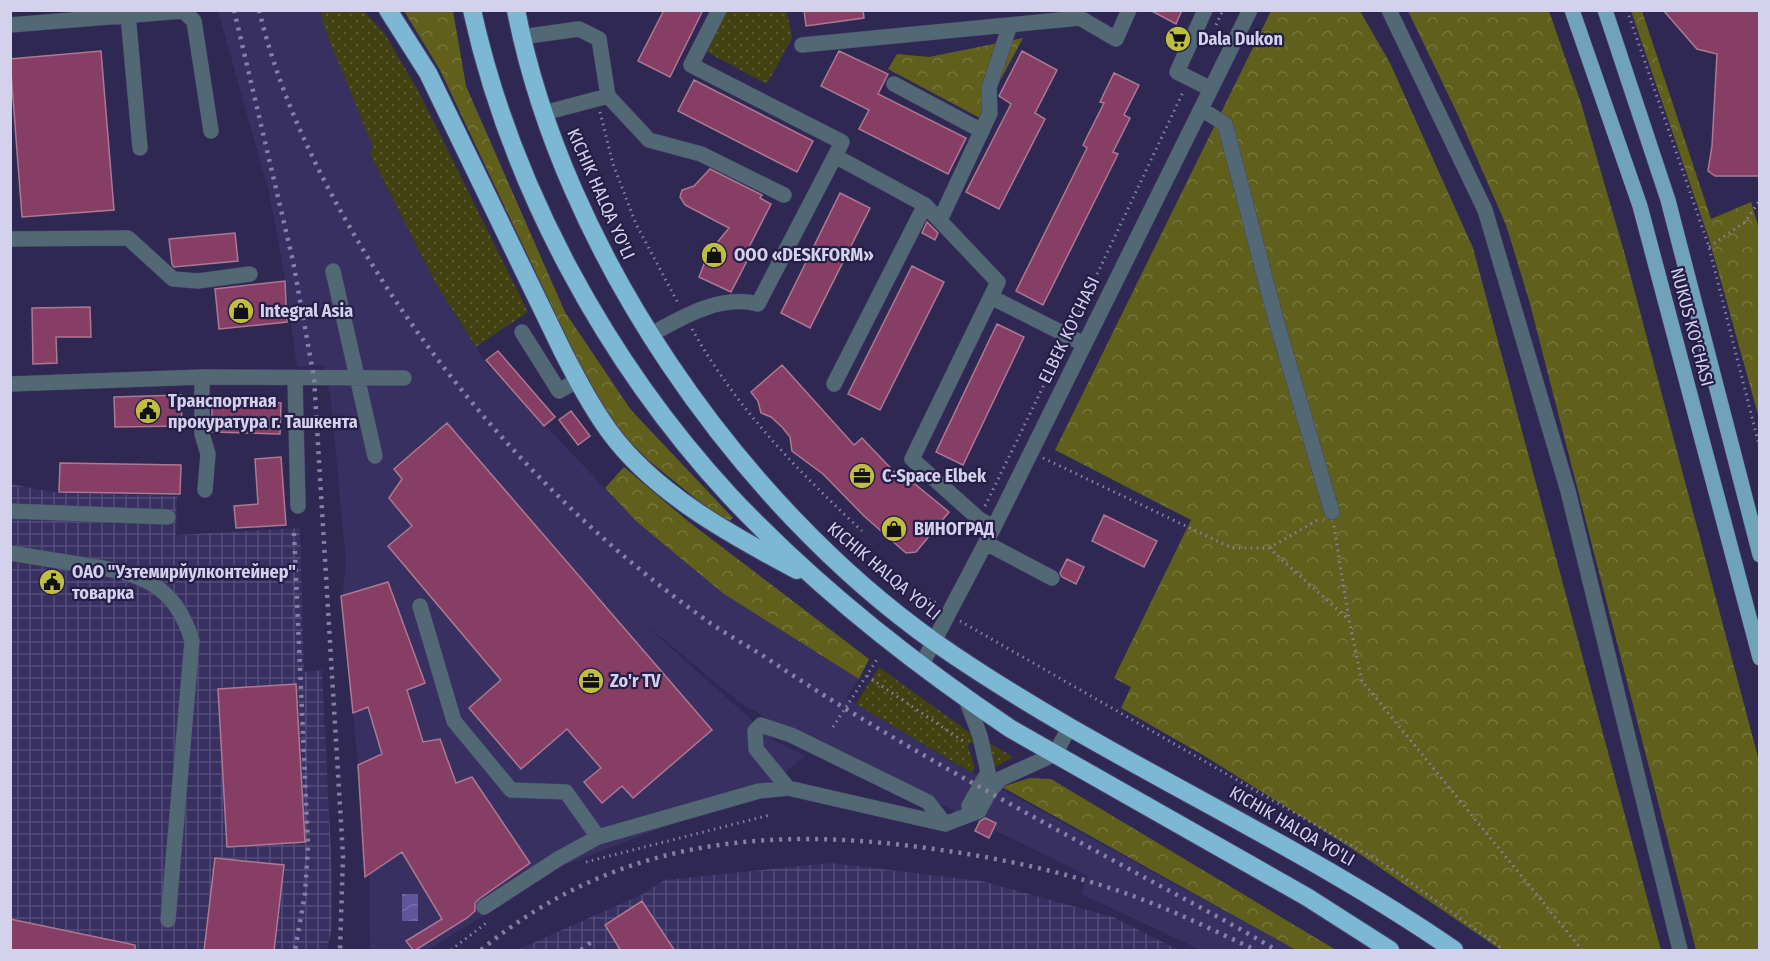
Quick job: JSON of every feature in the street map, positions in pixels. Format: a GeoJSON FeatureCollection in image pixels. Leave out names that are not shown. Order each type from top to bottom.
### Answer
{"type":"FeatureCollection","features":[{"type":"Feature","properties":{"kind":"highway"},"geometry":{"type":"LineString","coordinates":[[388,10],[428,73],[478,180],[578,380],[610,433],[648,472],[720,529],[823,583]]}},
{"type":"Feature","properties":{"kind":"highway"},"geometry":{"type":"LineString","coordinates":[[472,10],[492,85],[520,162],[568,268],[599,321],[657,405],[729,494],[823,583],[921,666],[966,699],[1055,754],[1307,897],[1390,951]]}},
{"type":"Feature","properties":{"kind":"highway","name":"KICHIK HALQA YO'LI"},"geometry":{"type":"LineString","coordinates":[[516,10],[521,38],[544,113],[568,178],[591,231],[623,292],[708,416],[758,479],[836,562],[935,642],[1070,726],[1345,880],[1454,951]]}},
{"type":"Feature","properties":{"kind":"main road","name":"NUKUS KO'CHASI"},"geometry":{"type":"LineString","coordinates":[[1572,10],[1640,206],[1760,658]]}},
{"type":"Feature","properties":{"kind":"main road","name":"NUKUS KO'CHASI"},"geometry":{"type":"LineString","coordinates":[[1605,10],[1668,200],[1760,555]]}},
{"type":"Feature","properties":{"kind":"street"},"geometry":{"type":"LineString","coordinates":[[650,334],[699,310],[745,300],[758,304],[842,142],[691,65],[719,10]]}},
{"type":"Feature","properties":{"kind":"street"},"geometry":{"type":"LineString","coordinates":[[802,45],[1010,25],[1079,14],[1116,39],[1129,10]]}},
{"type":"Feature","properties":{"kind":"street"},"geometry":{"type":"LineString","coordinates":[[1205,10],[1177,72],[1211,89]]}},
{"type":"Feature","properties":{"kind":"street","name":"ELBEK KO'CHASI"},"geometry":{"type":"LineString","coordinates":[[921,666],[935,642],[943,606],[994,528],[1250,10]]}},
{"type":"Feature","properties":{"kind":"street"},"geometry":{"type":"LineString","coordinates":[[1389,10],[1485,210],[1568,491],[1680,951]]}},
{"type":"Feature","properties":{"kind":"street"},"geometry":{"type":"LineString","coordinates":[[10,24],[183,11],[194,21],[211,131]]}},
{"type":"Feature","properties":{"kind":"street"},"geometry":{"type":"LineString","coordinates":[[128,15],[140,148]]}},
{"type":"Feature","properties":{"kind":"street"},"geometry":{"type":"LineString","coordinates":[[940,220],[990,113],[989,88],[1010,25]]}},
{"type":"Feature","properties":{"kind":"street"},"geometry":{"type":"LineString","coordinates":[[521,38],[579,29],[598,39],[603,97],[649,140],[701,154],[784,195]]}},
{"type":"Feature","properties":{"kind":"street"},"geometry":{"type":"LineString","coordinates":[[894,84],[982,132]]}},
{"type":"Feature","properties":{"kind":"street"},"geometry":{"type":"LineString","coordinates":[[544,113],[603,97]]}},
{"type":"Feature","properties":{"kind":"street"},"geometry":{"type":"LineString","coordinates":[[1201,109],[1225,124],[1276,320],[1332,512]]}},
{"type":"Feature","properties":{"kind":"street"},"geometry":{"type":"LineString","coordinates":[[835,156],[925,205],[998,282],[912,459],[979,519],[994,528]]}},
{"type":"Feature","properties":{"kind":"street"},"geometry":{"type":"LineString","coordinates":[[834,384],[925,205]]}},
{"type":"Feature","properties":{"kind":"street"},"geometry":{"type":"LineString","coordinates":[[10,239],[128,238],[173,279],[198,281],[250,274]]}},
{"type":"Feature","properties":{"kind":"street"},"geometry":{"type":"LineString","coordinates":[[333,271],[375,456]]}},
{"type":"Feature","properties":{"kind":"street"},"geometry":{"type":"LineString","coordinates":[[991,297],[1084,344]]}},
{"type":"Feature","properties":{"kind":"street"},"geometry":{"type":"LineString","coordinates":[[522,332],[559,391],[578,380]]}},
{"type":"Feature","properties":{"kind":"street"},"geometry":{"type":"LineString","coordinates":[[10,384],[202,377],[404,378]]}},
{"type":"Feature","properties":{"kind":"street"},"geometry":{"type":"LineString","coordinates":[[202,377],[202,434],[208,454],[205,490]]}},
{"type":"Feature","properties":{"kind":"street"},"geometry":{"type":"LineString","coordinates":[[295,378],[298,506]]}},
{"type":"Feature","properties":{"kind":"street"},"geometry":{"type":"LineString","coordinates":[[10,511],[168,517]]}},
{"type":"Feature","properties":{"kind":"street"},"geometry":{"type":"LineString","coordinates":[[986,543],[1052,578]]}},
{"type":"Feature","properties":{"kind":"street"},"geometry":{"type":"LineString","coordinates":[[10,553],[138,575],[158,588],[183,616],[192,641],[168,920]]}},
{"type":"Feature","properties":{"kind":"street"},"geometry":{"type":"LineString","coordinates":[[420,606],[454,721],[511,790],[566,792],[598,837]]}},
{"type":"Feature","properties":{"kind":"street"},"geometry":{"type":"LineString","coordinates":[[966,699],[980,736],[988,772],[969,806],[971,814]]}},
{"type":"Feature","properties":{"kind":"street"},"geometry":{"type":"LineString","coordinates":[[788,788],[756,749],[755,731],[761,725],[791,735],[928,802],[945,824]]}},
{"type":"Feature","properties":{"kind":"street"},"geometry":{"type":"LineString","coordinates":[[491,911],[558,859],[598,837],[759,791],[788,788],[945,824],[979,811],[989,792],[1000,779],[1055,754],[1070,726]]}},
{"type":"Feature","properties":{"kind":"path"},"geometry":{"type":"LineString","coordinates":[[1214,30],[1223,10]]}},
{"type":"Feature","properties":{"kind":"path"},"geometry":{"type":"LineString","coordinates":[[1627,10],[1709,247],[1760,448]]}},
{"type":"Feature","properties":{"kind":"path"},"geometry":{"type":"LineString","coordinates":[[979,519],[1190,78]]}},
{"type":"Feature","properties":{"kind":"path"},"geometry":{"type":"LineString","coordinates":[[603,97],[613,164],[636,224],[685,316],[736,397],[781,453],[862,531]]}},
{"type":"Feature","properties":{"kind":"path"},"geometry":{"type":"LineString","coordinates":[[1709,247],[1745,222],[1758,200]]}},
{"type":"Feature","properties":{"kind":"path"},"geometry":{"type":"LineString","coordinates":[[1758,200],[1760,209]]}},
{"type":"Feature","properties":{"kind":"path"},"geometry":{"type":"LineString","coordinates":[[1031,452],[1232,548],[1269,548],[1332,512],[1349,620],[1362,681],[1582,951]]}},
{"type":"Feature","properties":{"kind":"path"},"geometry":{"type":"LineString","coordinates":[[1269,548],[1349,620]]}},
{"type":"Feature","properties":{"kind":"path"},"geometry":{"type":"LineString","coordinates":[[916,609],[926,597],[943,606],[967,626],[1389,867],[1504,951]]}},
{"type":"Feature","properties":{"kind":"path"},"geometry":{"type":"LineString","coordinates":[[833,727],[878,658]]}},
{"type":"Feature","properties":{"kind":"path"},"geometry":{"type":"LineString","coordinates":[[867,676],[972,746]]}},
{"type":"Feature","properties":{"kind":"path"},"geometry":{"type":"LineString","coordinates":[[584,862],[770,815]]}},
{"type":"Feature","properties":{"kind":"path"},"geometry":{"type":"LineString","coordinates":[[451,951],[491,911]]}},
{"type":"Feature","properties":{"kind":"shaded area"},"geometry":{"type":"Polygon","coordinates":[[[218,11],[320,11],[373,147],[370,154],[436,284],[486,363],[637,522],[724,594],[859,679],[846,698],[954,763],[1296,950],[1201,950],[1081,894],[1088,876],[787,729],[740,703],[639,619],[775,741],[806,756],[759,791],[564,865],[428,950],[370,950],[369,816],[358,765],[342,603],[346,562],[331,401],[324,365],[297,367],[284,273],[269,193],[218,11]]]}},
{"type":"Feature","properties":{"kind":"shaded area"},"geometry":{"type":"Polygon","coordinates":[[[320,11],[364,11],[385,34],[420,94],[528,312],[476,347],[436,284],[370,154],[373,147],[324,27],[320,11]]]}},
{"type":"Feature","properties":{"kind":"shaded area"},"geometry":{"type":"Polygon","coordinates":[[[726,11],[787,11],[792,38],[767,84],[705,51],[726,11]]]}},
{"type":"Feature","properties":{"kind":"shaded area"},"geometry":{"type":"Polygon","coordinates":[[[10,484],[60,493],[177,496],[176,535],[300,528],[304,672],[322,670],[332,874],[332,928],[327,950],[11,950],[10,484]]]}},
{"type":"Feature","properties":{"kind":"shaded area"},"geometry":{"type":"Polygon","coordinates":[[[879,667],[973,735],[975,745],[970,742],[968,747],[975,767],[972,773],[856,704],[879,667]]]}},
{"type":"Feature","properties":{"kind":"shaded area"},"geometry":{"type":"Polygon","coordinates":[[[988,742],[1013,757],[994,768],[988,742]]]}},
{"type":"Feature","properties":{"kind":"shaded area"},"geometry":{"type":"Polygon","coordinates":[[[831,863],[981,881],[1113,917],[1178,950],[517,950],[643,894],[664,880],[831,863]]]}},
{"type":"Feature","properties":{"kind":"green space"},"geometry":{"type":"Polygon","coordinates":[[[404,11],[453,11],[466,86],[565,312],[631,410],[733,518],[726,523],[648,460],[620,432],[590,387],[440,70],[404,11]]]}},
{"type":"Feature","properties":{"kind":"green space"},"geometry":{"type":"Polygon","coordinates":[[[1271,11],[1360,11],[1390,63],[1473,248],[1661,950],[1501,950],[1348,846],[1203,755],[1121,708],[1131,687],[1114,678],[1191,520],[1055,450],[1271,11]]]}},
{"type":"Feature","properties":{"kind":"green space"},"geometry":{"type":"Polygon","coordinates":[[[1408,11],[1549,11],[1581,103],[1625,255],[1759,761],[1759,950],[1696,950],[1529,300],[1506,225],[1459,117],[1408,11]]]}},
{"type":"Feature","properties":{"kind":"green space"},"geometry":{"type":"Polygon","coordinates":[[[1631,11],[1642,11],[1711,219],[1751,202],[1760,232],[1759,418],[1710,242],[1631,11]]]}},
{"type":"Feature","properties":{"kind":"green space"},"geometry":{"type":"Polygon","coordinates":[[[1023,38],[980,118],[888,69],[897,54],[929,57],[1023,38]]]}},
{"type":"Feature","properties":{"kind":"green space"},"geometry":{"type":"Polygon","coordinates":[[[624,467],[689,522],[869,659],[859,679],[724,594],[637,522],[605,488],[624,467]]]}},
{"type":"Feature","properties":{"kind":"green space"},"geometry":{"type":"Polygon","coordinates":[[[1030,778],[1051,779],[1336,950],[1296,950],[1002,787],[1030,778]]]}},
{"type":"Feature","properties":{"kind":"water"},"geometry":{"type":"Polygon","coordinates":[[[402,894],[418,894],[418,921],[402,921],[402,894]]]}},
{"type":"Feature","properties":{"kind":"building"},"geometry":{"type":"Polygon","coordinates":[[[664,10],[703,10],[670,77],[638,61],[664,10]]]}},
{"type":"Feature","properties":{"kind":"building"},"geometry":{"type":"Polygon","coordinates":[[[804,10],[863,10],[864,18],[806,26],[804,10]]]}},
{"type":"Feature","properties":{"kind":"building"},"geometry":{"type":"Polygon","coordinates":[[[1150,10],[1182,10],[1176,24],[1150,10]]]}},
{"type":"Feature","properties":{"kind":"building"},"geometry":{"type":"Polygon","coordinates":[[[1663,10],[1760,10],[1760,176],[1715,176],[1708,171],[1712,146],[1717,54],[1697,49],[1663,10]]]}},
{"type":"Feature","properties":{"kind":"building"},"geometry":{"type":"Polygon","coordinates":[[[101,51],[114,210],[22,217],[10,59],[101,51]]]}},
{"type":"Feature","properties":{"kind":"building"},"geometry":{"type":"Polygon","coordinates":[[[839,51],[888,74],[878,94],[966,138],[948,174],[859,129],[869,110],[821,86],[839,51]]]}},
{"type":"Feature","properties":{"kind":"building"},"geometry":{"type":"Polygon","coordinates":[[[1022,51],[1057,70],[1035,113],[1045,119],[999,209],[966,192],[1011,104],[999,96],[1022,51]]]}},
{"type":"Feature","properties":{"kind":"building"},"geometry":{"type":"Polygon","coordinates":[[[1114,73],[1139,85],[1124,115],[1130,118],[1113,152],[1118,154],[1043,305],[1016,291],[1087,148],[1083,145],[1104,103],[1100,102],[1114,73]]]}},
{"type":"Feature","properties":{"kind":"building"},"geometry":{"type":"Polygon","coordinates":[[[694,80],[813,141],[797,172],[678,111],[694,80]]]}},
{"type":"Feature","properties":{"kind":"building"},"geometry":{"type":"Polygon","coordinates":[[[710,169],[762,195],[760,198],[771,204],[745,255],[749,257],[731,292],[699,277],[708,254],[729,228],[685,205],[680,197],[682,190],[694,186],[710,169]]]}},
{"type":"Feature","properties":{"kind":"building"},"geometry":{"type":"Polygon","coordinates":[[[840,193],[870,208],[810,328],[781,313],[840,193]]]}},
{"type":"Feature","properties":{"kind":"building"},"geometry":{"type":"Polygon","coordinates":[[[927,222],[938,233],[935,240],[922,233],[927,222]]]}},
{"type":"Feature","properties":{"kind":"building"},"geometry":{"type":"Polygon","coordinates":[[[235,233],[238,261],[174,267],[172,264],[169,239],[235,233]]]}},
{"type":"Feature","properties":{"kind":"building"},"geometry":{"type":"Polygon","coordinates":[[[912,266],[944,282],[880,410],[848,394],[912,266]]]}},
{"type":"Feature","properties":{"kind":"building"},"geometry":{"type":"Polygon","coordinates":[[[285,281],[287,322],[219,329],[215,289],[285,281]]]}},
{"type":"Feature","properties":{"kind":"building"},"geometry":{"type":"Polygon","coordinates":[[[90,307],[91,337],[56,337],[57,363],[33,364],[32,308],[90,307]]]}},
{"type":"Feature","properties":{"kind":"building"},"geometry":{"type":"Polygon","coordinates":[[[997,324],[1024,337],[963,465],[936,452],[997,324]]]}},
{"type":"Feature","properties":{"kind":"building"},"geometry":{"type":"Polygon","coordinates":[[[498,351],[555,417],[544,426],[486,360],[498,351]]]}},
{"type":"Feature","properties":{"kind":"building"},"geometry":{"type":"Polygon","coordinates":[[[782,365],[854,445],[862,438],[901,479],[905,476],[949,512],[916,552],[906,553],[864,516],[823,474],[792,451],[790,437],[782,427],[771,417],[761,413],[758,401],[751,392],[782,365]]]}},
{"type":"Feature","properties":{"kind":"building","name":"Транспортная прокуратура г. Ташкента"},"geometry":{"type":"Polygon","coordinates":[[[181,395],[182,426],[115,427],[114,397],[181,395]]]}},
{"type":"Feature","properties":{"kind":"building"},"geometry":{"type":"Polygon","coordinates":[[[212,400],[281,403],[280,434],[212,432],[212,400]]]}},
{"type":"Feature","properties":{"kind":"building"},"geometry":{"type":"Polygon","coordinates":[[[571,411],[590,436],[578,445],[559,420],[571,411]]]}},
{"type":"Feature","properties":{"kind":"building"},"geometry":{"type":"Polygon","coordinates":[[[447,423],[712,730],[633,798],[622,786],[602,803],[584,782],[601,768],[567,729],[521,769],[469,708],[501,680],[388,546],[412,526],[389,498],[402,479],[394,469],[447,423]]]}},
{"type":"Feature","properties":{"kind":"building"},"geometry":{"type":"Polygon","coordinates":[[[281,457],[286,525],[236,528],[234,506],[258,504],[255,459],[281,457]]]}},
{"type":"Feature","properties":{"kind":"building"},"geometry":{"type":"Polygon","coordinates":[[[60,463],[181,465],[180,494],[59,492],[60,463]]]}},
{"type":"Feature","properties":{"kind":"building"},"geometry":{"type":"Polygon","coordinates":[[[1104,515],[1157,541],[1144,567],[1092,541],[1104,515]]]}},
{"type":"Feature","properties":{"kind":"building"},"geometry":{"type":"Polygon","coordinates":[[[1067,559],[1084,567],[1076,584],[1062,577],[1060,573],[1067,559]]]}},
{"type":"Feature","properties":{"kind":"building"},"geometry":{"type":"Polygon","coordinates":[[[388,582],[425,683],[407,690],[423,742],[440,739],[456,783],[472,777],[530,863],[479,899],[475,903],[475,911],[467,918],[414,951],[406,941],[442,919],[402,852],[365,877],[358,765],[382,754],[368,707],[353,713],[341,596],[388,582]]]}},
{"type":"Feature","properties":{"kind":"building"},"geometry":{"type":"Polygon","coordinates":[[[296,684],[305,842],[227,847],[218,689],[296,684]]]}},
{"type":"Feature","properties":{"kind":"building"},"geometry":{"type":"Polygon","coordinates":[[[985,818],[996,823],[989,838],[975,831],[980,821],[985,818]]]}},
{"type":"Feature","properties":{"kind":"building"},"geometry":{"type":"Polygon","coordinates":[[[215,858],[284,865],[274,951],[204,951],[215,858]]]}},
{"type":"Feature","properties":{"kind":"building"},"geometry":{"type":"Polygon","coordinates":[[[642,901],[675,951],[621,951],[605,925],[642,901]]]}},
{"type":"Feature","properties":{"kind":"building"},"geometry":{"type":"Polygon","coordinates":[[[10,919],[135,945],[135,951],[10,951],[10,919]]]}},
{"type":"Feature","properties":{"kind":"railway"},"geometry":{"type":"LineString","coordinates":[[234,10],[293,261],[314,378],[343,856],[340,950]]}},
{"type":"Feature","properties":{"kind":"railway"},"geometry":{"type":"LineString","coordinates":[[259,10],[280,81],[309,149],[342,214],[380,277],[413,325],[485,418],[565,503],[653,580],[699,615],[856,715],[949,770],[1276,950]]}},
{"type":"Feature","properties":{"kind":"railway"},"geometry":{"type":"LineString","coordinates":[[294,533],[308,846],[305,894],[295,950]]}},
{"type":"Feature","properties":{"kind":"railway"},"geometry":{"type":"LineString","coordinates":[[481,950],[532,913],[585,884],[639,863],[696,849],[753,841],[812,839],[872,842],[934,849],[1043,869],[1123,892],[1256,950]]}},
{"type":"Feature","properties":{"kind":"railway"},"geometry":{"type":"LineString","coordinates":[[581,950],[595,939]]}},
{"type":"Feature","properties":{"kind":"place","name":"Dala Dukon"},"geometry":{"type":"Point","coordinates":[1178,39]}},
{"type":"Feature","properties":{"kind":"place","name":"ООО «DESKFORM»"},"geometry":{"type":"Point","coordinates":[714,255]}},
{"type":"Feature","properties":{"kind":"place","name":"Integral Asia"},"geometry":{"type":"Point","coordinates":[241,311]}},
{"type":"Feature","properties":{"kind":"place","name":"Транспортная прокуратура г. Ташкента"},"geometry":{"type":"Point","coordinates":[148,411]}},
{"type":"Feature","properties":{"kind":"place","name":"C-Space Elbek"},"geometry":{"type":"Point","coordinates":[862,476]}},
{"type":"Feature","properties":{"kind":"place","name":"ВИНОГРАД"},"geometry":{"type":"Point","coordinates":[894,529]}},
{"type":"Feature","properties":{"kind":"place","name":"ОАО \"Узтемирйулконтейнер\" товарка"},"geometry":{"type":"Point","coordinates":[52,582]}},
{"type":"Feature","properties":{"kind":"place","name":"Zo'r TV"},"geometry":{"type":"Point","coordinates":[591,681]}}]}
